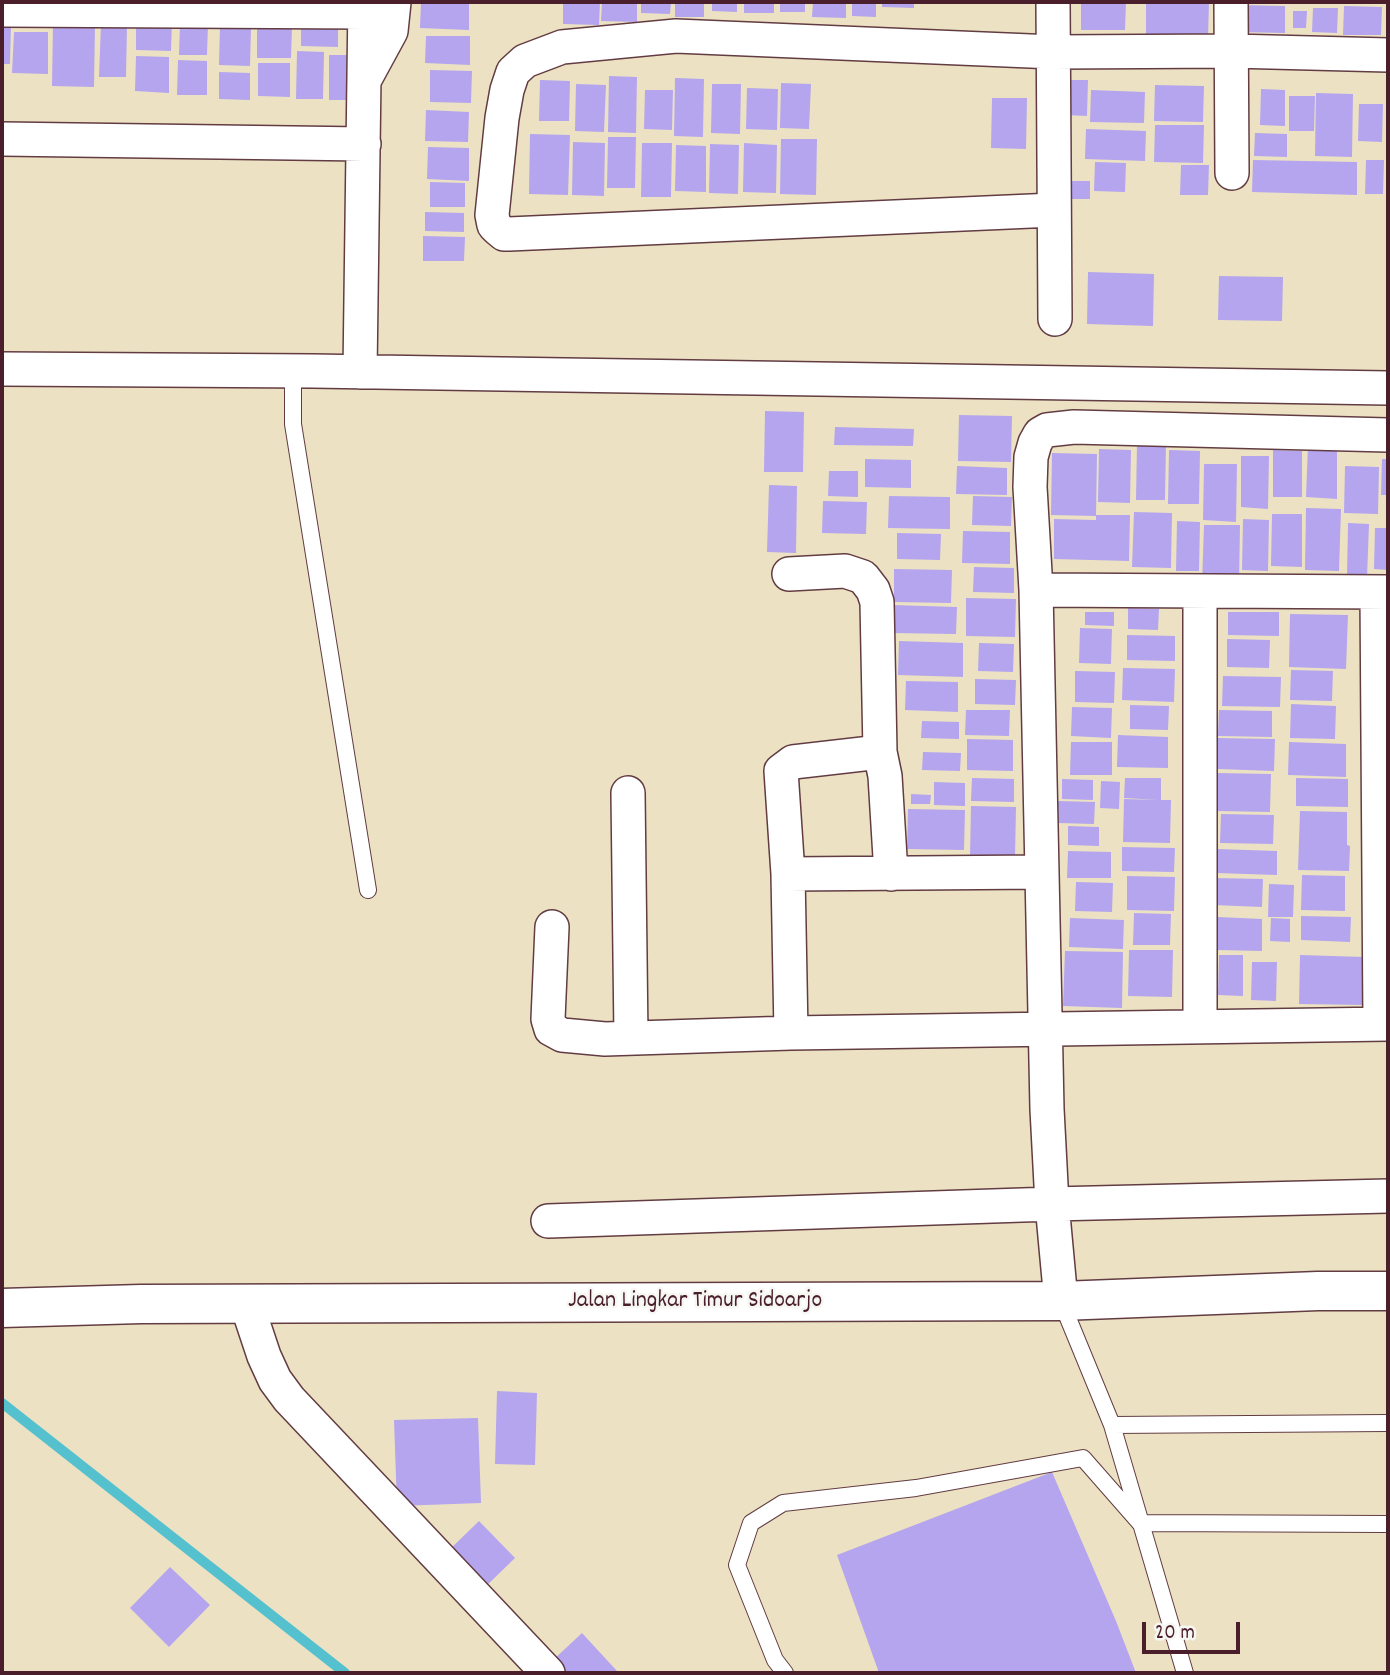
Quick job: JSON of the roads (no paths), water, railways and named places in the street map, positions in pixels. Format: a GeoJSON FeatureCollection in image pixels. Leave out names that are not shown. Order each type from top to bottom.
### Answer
{"type":"FeatureCollection","features":[{"type":"Feature","properties":{"kind":"main road","name":"Jalan Lingkar Timur Sidoarjo"},"geometry":{"type":"LineString","coordinates":[[2,1308],[141,1304],[247,1306],[1061,1301],[1318,1291],[1388,1291]]}},
{"type":"Feature","properties":{"kind":"street"},"geometry":{"type":"LineString","coordinates":[[1053,2],[1055,319]]}},
{"type":"Feature","properties":{"kind":"street"},"geometry":{"type":"LineString","coordinates":[[1231,2],[1232,173]]}},
{"type":"Feature","properties":{"kind":"street"},"geometry":{"type":"LineString","coordinates":[[2,10],[375,5],[364,79],[360,372]]}},
{"type":"Feature","properties":{"kind":"street"},"geometry":{"type":"LineString","coordinates":[[1054,210],[509,234],[494,225],[492,215],[502,118],[513,72],[525,61],[562,47],[676,36],[1055,52],[1232,51],[1388,55]]}},
{"type":"Feature","properties":{"kind":"street"},"geometry":{"type":"LineString","coordinates":[[2,139],[364,144]]}},
{"type":"Feature","properties":{"kind":"street"},"geometry":{"type":"LineString","coordinates":[[2,369],[1388,388]]}},
{"type":"Feature","properties":{"kind":"street"},"geometry":{"type":"LineString","coordinates":[[1061,1301],[1052,1204],[1045,1030],[1036,590],[1030,487],[1031,457],[1038,436],[1047,430],[1074,427],[1388,435]]}},
{"type":"Feature","properties":{"kind":"street"},"geometry":{"type":"LineString","coordinates":[[789,574],[845,571],[863,577],[873,590],[877,602],[880,752],[885,776],[891,874]]}},
{"type":"Feature","properties":{"kind":"street"},"geometry":{"type":"LineString","coordinates":[[552,927],[548,1008],[551,1029],[562,1035],[604,1040],[791,1033],[1384,1024],[1382,592],[1036,590]]}},
{"type":"Feature","properties":{"kind":"street"},"geometry":{"type":"LineString","coordinates":[[1200,591],[1200,1027]]}},
{"type":"Feature","properties":{"kind":"street"},"geometry":{"type":"LineString","coordinates":[[791,1033],[788,874],[780,776],[784,767],[793,762],[880,752]]}},
{"type":"Feature","properties":{"kind":"street"},"geometry":{"type":"LineString","coordinates":[[628,793],[631,1038]]}},
{"type":"Feature","properties":{"kind":"street"},"geometry":{"type":"LineString","coordinates":[[788,874],[1042,872]]}},
{"type":"Feature","properties":{"kind":"street"},"geometry":{"type":"LineString","coordinates":[[548,1221],[1388,1196]]}},
{"type":"Feature","properties":{"kind":"street"},"geometry":{"type":"LineString","coordinates":[[247,1306],[264,1356],[275,1380],[289,1399],[548,1673]]}},
{"type":"Feature","properties":{"kind":"lane"},"geometry":{"type":"LineString","coordinates":[[293,371],[293,424],[368,890]]}},
{"type":"Feature","properties":{"kind":"lane"},"geometry":{"type":"LineString","coordinates":[[1061,1301],[1112,1425],[1185,1673]]}},
{"type":"Feature","properties":{"kind":"lane"},"geometry":{"type":"LineString","coordinates":[[1112,1425],[1388,1423]]}},
{"type":"Feature","properties":{"kind":"lane"},"geometry":{"type":"LineString","coordinates":[[785,1673],[775,1660],[737,1565],[751,1523],[783,1503],[916,1488],[1083,1458],[1140,1523],[1388,1524]]}},
{"type":"Feature","properties":{"kind":"waterway"},"geometry":{"type":"LineString","coordinates":[[2,1403],[345,1673]]}}]}
